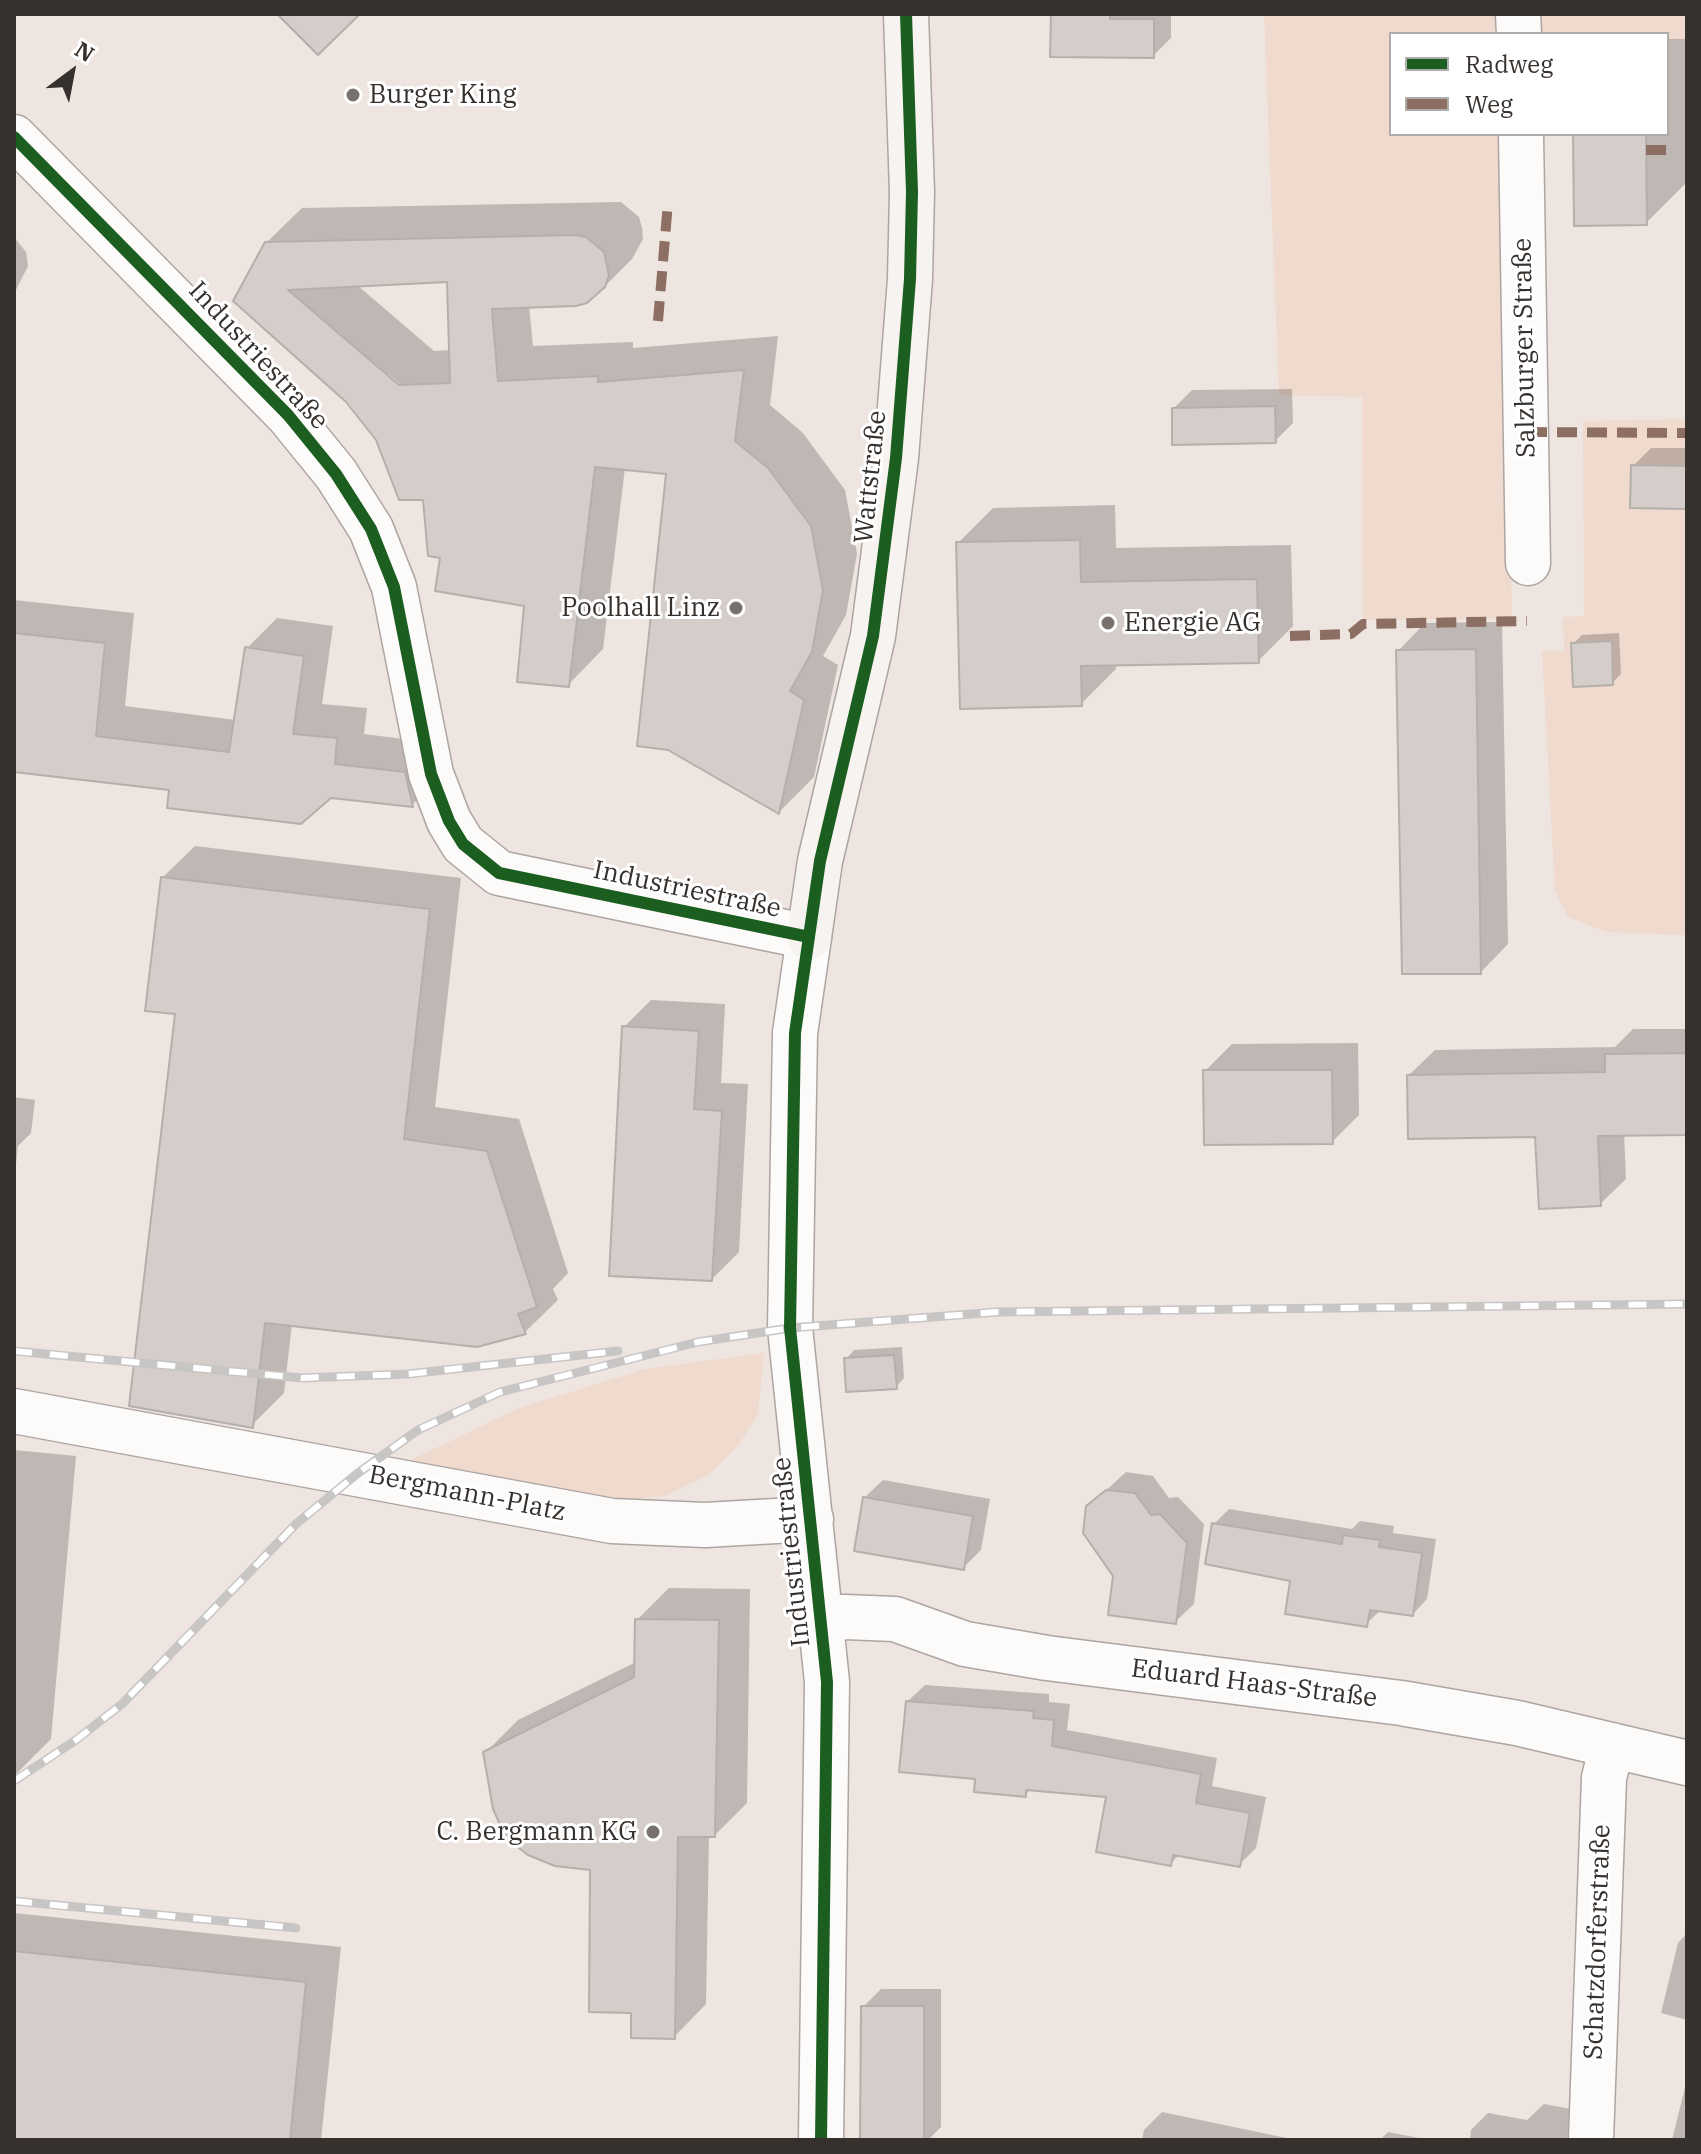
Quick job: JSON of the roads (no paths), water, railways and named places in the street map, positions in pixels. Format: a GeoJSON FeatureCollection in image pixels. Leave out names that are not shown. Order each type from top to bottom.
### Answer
{"type":"FeatureCollection","features":[{"type":"Feature","properties":{"kind":"street","name":"Wattstraße"},"geometry":{"type":"LineString","coordinates":[[809,937],[820,861],[873,636],[899,434],[910,279],[912,192],[906,14]]}},
{"type":"Feature","properties":{"kind":"street","name":"Salzburger Straße"},"geometry":{"type":"LineString","coordinates":[[1521,136],[1528,563]]}},
{"type":"Feature","properties":{"kind":"street","name":"Industriestraße"},"geometry":{"type":"LineString","coordinates":[[14,137],[288,415],[336,474],[371,529],[394,587],[431,774],[449,821],[463,844],[499,873],[809,937],[795,1033],[790,1328],[827,1682],[821,2140]]}},
{"type":"Feature","properties":{"kind":"street","name":"Bergmann-Platz"},"geometry":{"type":"LineString","coordinates":[[14,1411],[127,1429],[612,1521],[705,1525],[811,1519]]}},
{"type":"Feature","properties":{"kind":"street","name":"Eduard Haas-Straße"},"geometry":{"type":"LineString","coordinates":[[820,1616],[895,1619],[965,1644],[1047,1658],[1401,1703],[1687,1763]]}},
{"type":"Feature","properties":{"kind":"street","name":"Schatzdorferstraße"},"geometry":{"type":"LineString","coordinates":[[1591,2140],[1604,1778],[1612,1745]]}},
{"type":"Feature","properties":{"kind":"railway"},"geometry":{"type":"LineString","coordinates":[[14,1781],[76,1740],[122,1704],[296,1524],[358,1473],[418,1430],[500,1392],[698,1342],[790,1328],[997,1312],[1687,1304]]}},
{"type":"Feature","properties":{"kind":"railway"},"geometry":{"type":"LineString","coordinates":[[14,1351],[302,1378],[408,1374],[618,1351]]}},
{"type":"Feature","properties":{"kind":"railway"},"geometry":{"type":"LineString","coordinates":[[14,1901],[296,1928]]}},
{"type":"Feature","properties":{"kind":"place","name":"Burger King"},"geometry":{"type":"Point","coordinates":[353,95]}},
{"type":"Feature","properties":{"kind":"place","name":"Poolhall Linz"},"geometry":{"type":"Point","coordinates":[736,608]}},
{"type":"Feature","properties":{"kind":"place","name":"Energie AG"},"geometry":{"type":"Point","coordinates":[1108,623]}},
{"type":"Feature","properties":{"kind":"place","name":"C. Bergmann KG"},"geometry":{"type":"Point","coordinates":[653,1832]}}]}
